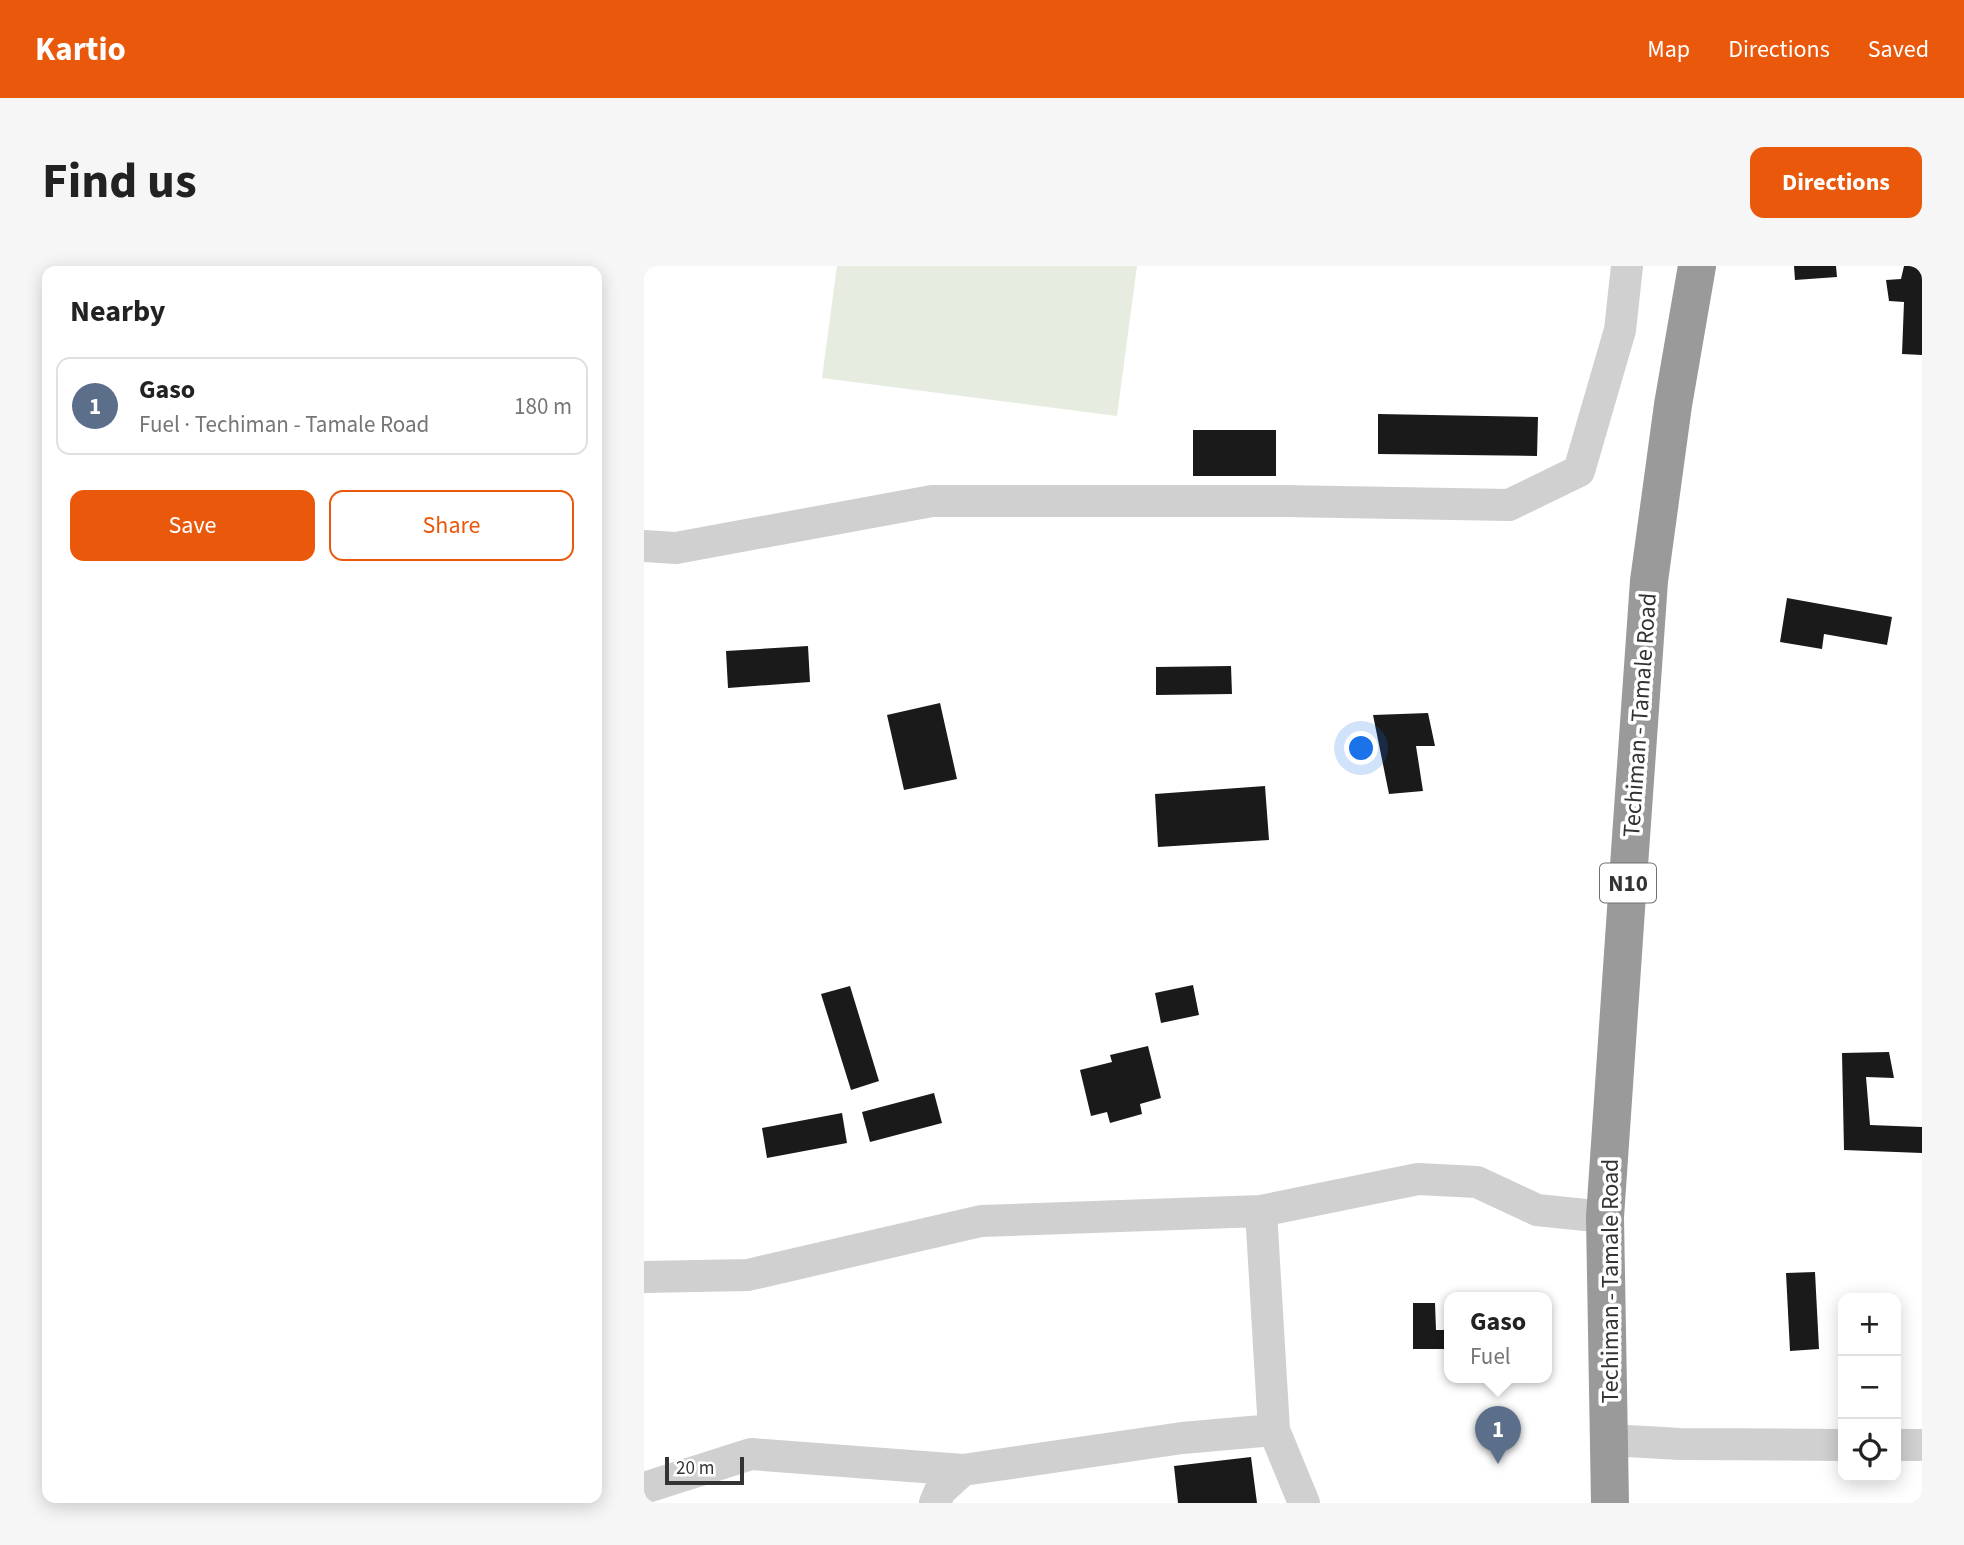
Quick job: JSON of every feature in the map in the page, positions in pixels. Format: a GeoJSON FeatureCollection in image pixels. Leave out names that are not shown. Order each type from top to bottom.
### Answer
{"type":"FeatureCollection","features":[{"type":"Feature","properties":{"kind":"highway","name":"Techiman - Tamale Road"},"geometry":{"type":"LineString","coordinates":[[1610,1503],[1605,1217],[1649,581],[1673,405],[1697,266]]}},
{"type":"Feature","properties":{"kind":"street"},"geometry":{"type":"LineString","coordinates":[[644,546],[676,548],[932,501],[1283,501],[1509,505],[1579,471],[1620,330],[1627,266]]}},
{"type":"Feature","properties":{"kind":"street"},"geometry":{"type":"LineString","coordinates":[[644,1277],[748,1275],[981,1221],[1261,1211],[1418,1179],[1476,1182],[1537,1210],[1605,1217]]}},
{"type":"Feature","properties":{"kind":"street"},"geometry":{"type":"LineString","coordinates":[[1261,1211],[1274,1430],[1304,1503]]}},
{"type":"Feature","properties":{"kind":"street"},"geometry":{"type":"LineString","coordinates":[[644,1488],[751,1454],[963,1470],[1182,1438],[1274,1430]]}},
{"type":"Feature","properties":{"kind":"street"},"geometry":{"type":"LineString","coordinates":[[1610,1440],[1680,1444],[1838,1445]]}},
{"type":"Feature","properties":{"kind":"street"},"geometry":{"type":"LineString","coordinates":[[1901,1445],[1922,1445]]}},
{"type":"Feature","properties":{"kind":"street"},"geometry":{"type":"LineString","coordinates":[[935,1503],[940,1491],[963,1470]]}},
{"type":"Feature","properties":{"kind":"shaded area"},"geometry":{"type":"Polygon","coordinates":[[[837,266],[1137,266],[1117,416],[822,378],[837,266]]]}},
{"type":"Feature","properties":{"kind":"building"},"geometry":{"type":"Polygon","coordinates":[[[1794,266],[1836,266],[1837,277],[1795,280],[1794,266]]]}},
{"type":"Feature","properties":{"kind":"building"},"geometry":{"type":"Polygon","coordinates":[[[1904,266],[1922,266],[1922,355],[1902,354],[1904,302],[1889,301],[1886,280],[1901,279],[1904,266]]]}},
{"type":"Feature","properties":{"kind":"building"},"geometry":{"type":"Polygon","coordinates":[[[1378,414],[1538,417],[1537,456],[1378,454],[1378,414]]]}},
{"type":"Feature","properties":{"kind":"building"},"geometry":{"type":"Polygon","coordinates":[[[1193,430],[1276,430],[1276,476],[1193,476],[1193,430]]]}},
{"type":"Feature","properties":{"kind":"building"},"geometry":{"type":"Polygon","coordinates":[[[1787,598],[1892,617],[1887,645],[1824,634],[1822,649],[1780,642],[1787,598]]]}},
{"type":"Feature","properties":{"kind":"building"},"geometry":{"type":"Polygon","coordinates":[[[808,646],[810,682],[728,688],[726,651],[808,646]]]}},
{"type":"Feature","properties":{"kind":"building"},"geometry":{"type":"Polygon","coordinates":[[[1231,666],[1232,694],[1156,695],[1156,667],[1231,666]]]}},
{"type":"Feature","properties":{"kind":"building"},"geometry":{"type":"Polygon","coordinates":[[[940,703],[957,779],[904,790],[887,715],[940,703]]]}},
{"type":"Feature","properties":{"kind":"building"},"geometry":{"type":"Polygon","coordinates":[[[1428,713],[1435,746],[1416,746],[1423,791],[1389,794],[1373,715],[1428,713]]]}},
{"type":"Feature","properties":{"kind":"building"},"geometry":{"type":"Polygon","coordinates":[[[1265,786],[1269,840],[1158,847],[1155,794],[1265,786]]]}},
{"type":"Feature","properties":{"kind":"building"},"geometry":{"type":"Polygon","coordinates":[[[1193,985],[1199,1015],[1161,1023],[1155,993],[1193,985]]]}},
{"type":"Feature","properties":{"kind":"building"},"geometry":{"type":"Polygon","coordinates":[[[850,986],[879,1081],[851,1090],[821,994],[850,986]]]}},
{"type":"Feature","properties":{"kind":"building"},"geometry":{"type":"Polygon","coordinates":[[[1148,1046],[1161,1098],[1140,1104],[1142,1114],[1110,1123],[1107,1112],[1091,1116],[1080,1070],[1112,1062],[1110,1055],[1148,1046]]]}},
{"type":"Feature","properties":{"kind":"building"},"geometry":{"type":"Polygon","coordinates":[[[1889,1052],[1894,1078],[1866,1077],[1870,1125],[1922,1127],[1922,1153],[1844,1150],[1842,1053],[1889,1052]]]}},
{"type":"Feature","properties":{"kind":"building"},"geometry":{"type":"Polygon","coordinates":[[[934,1093],[942,1123],[870,1142],[862,1112],[934,1093]]]}},
{"type":"Feature","properties":{"kind":"building"},"geometry":{"type":"Polygon","coordinates":[[[842,1113],[847,1143],[767,1158],[762,1128],[842,1113]]]}},
{"type":"Feature","properties":{"kind":"building"},"geometry":{"type":"Polygon","coordinates":[[[1815,1272],[1819,1349],[1790,1351],[1786,1273],[1815,1272]]]}},
{"type":"Feature","properties":{"kind":"building"},"geometry":{"type":"Polygon","coordinates":[[[1413,1303],[1435,1303],[1436,1330],[1444,1330],[1444,1349],[1413,1349],[1413,1303]]]}},
{"type":"Feature","properties":{"kind":"building"},"geometry":{"type":"Polygon","coordinates":[[[1251,1457],[1257,1503],[1178,1503],[1174,1466],[1251,1457]]]}},
{"type":"Feature","properties":{"kind":"place","name":"Gaso"},"geometry":{"type":"Point","coordinates":[1498,1464]}}]}
